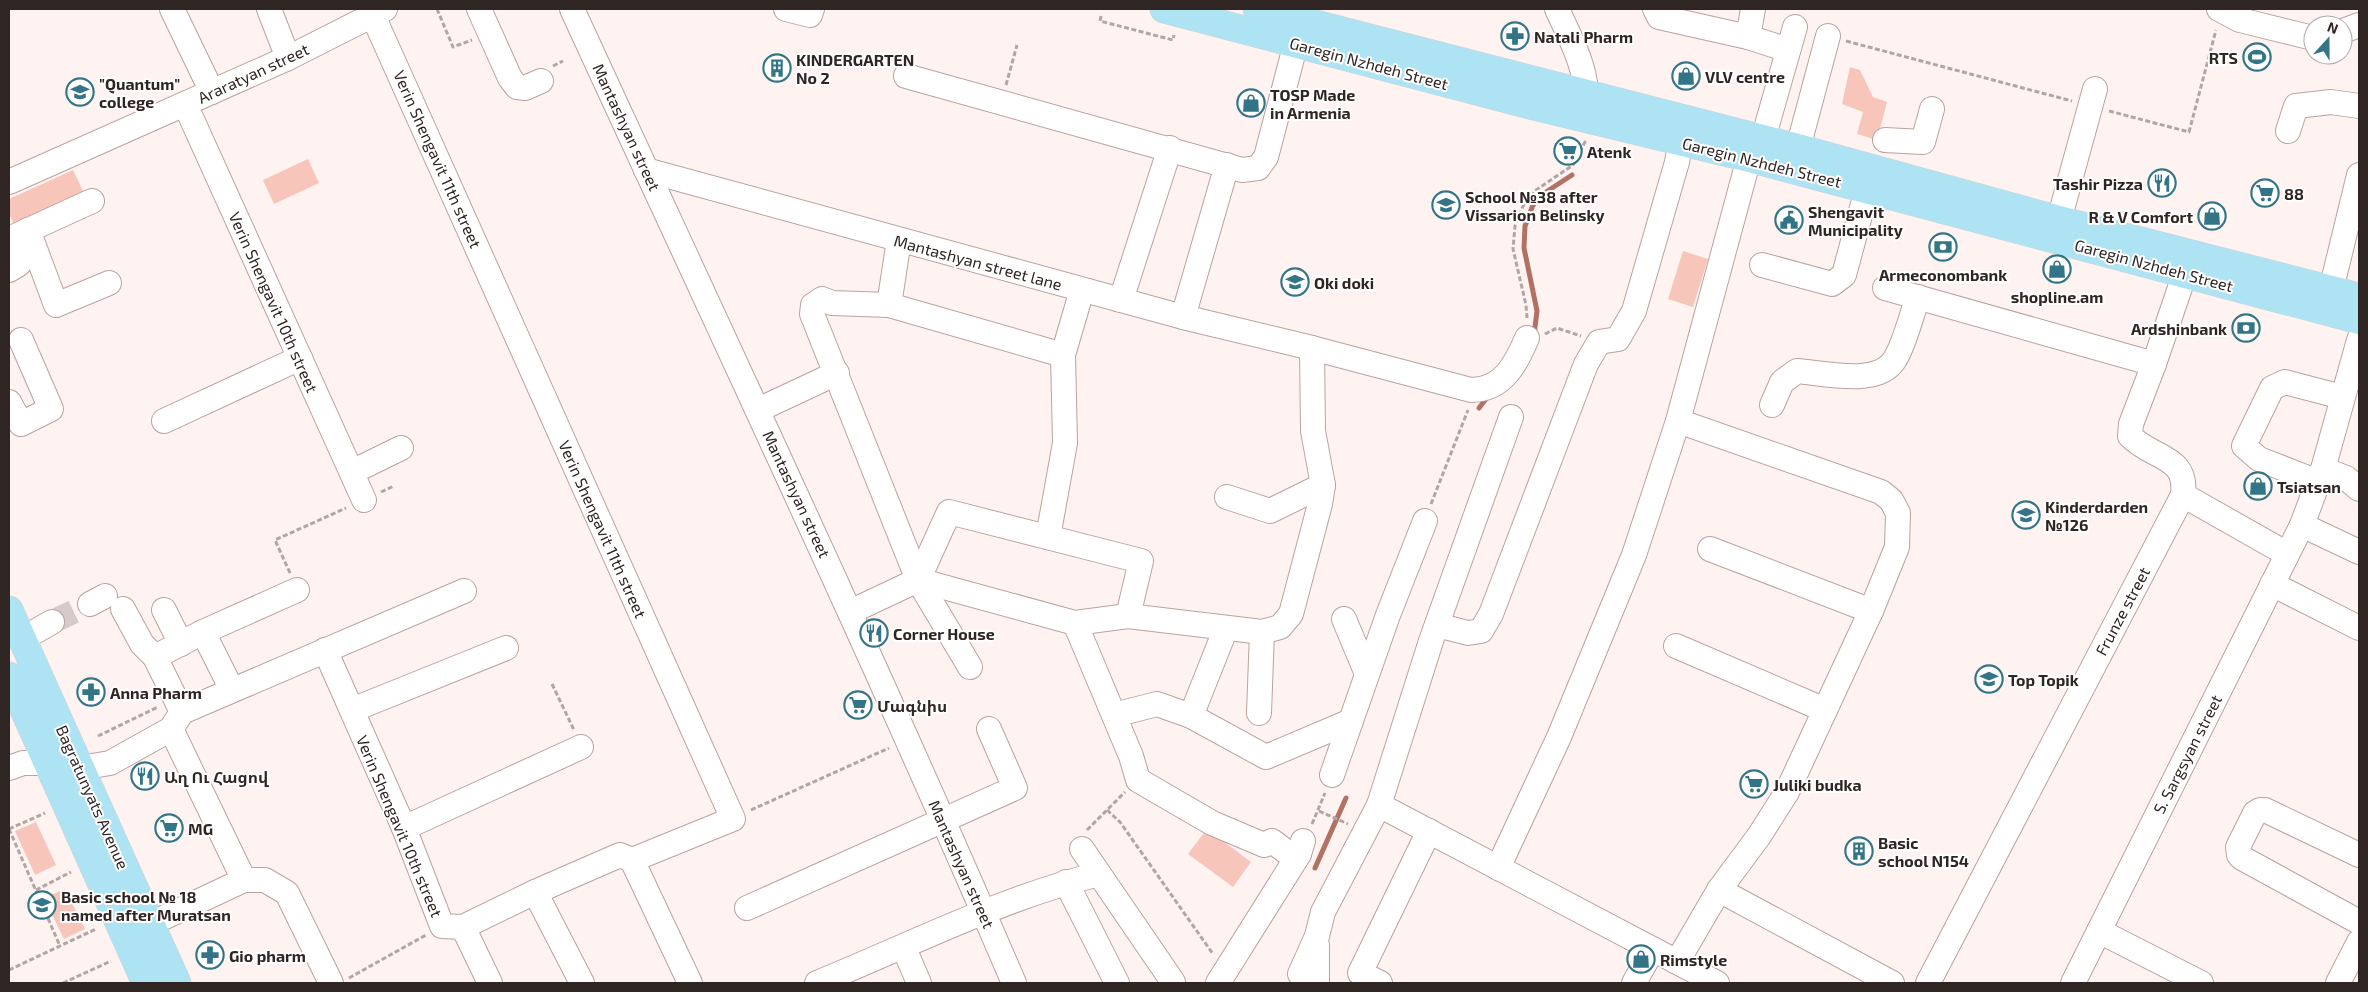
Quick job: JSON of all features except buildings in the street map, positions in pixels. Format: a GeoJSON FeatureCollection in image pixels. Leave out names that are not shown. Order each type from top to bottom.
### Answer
{"type":"FeatureCollection","features":[{"type":"Feature","properties":{"kind":"main road","name":"Garegin Nzhdeh Street"},"geometry":{"type":"LineString","coordinates":[[1164,9],[1681,141],[1756,148],[1798,148],[2060,220],[2359,297]]}},
{"type":"Feature","properties":{"kind":"main road","name":"Garegin Nzhdeh Street"},"geometry":{"type":"LineString","coordinates":[[1257,9],[1586,118],[1756,148],[1866,188],[2359,320]]}},
{"type":"Feature","properties":{"kind":"main road","name":"Bagratunyats Avenue"},"geometry":{"type":"LineString","coordinates":[[9,610],[177,983]]}},
{"type":"Feature","properties":{"kind":"main road","name":"Bagratunyats Avenue"},"geometry":{"type":"LineString","coordinates":[[9,676],[146,983]]}},
{"type":"Feature","properties":{"kind":"street"},"geometry":{"type":"LineString","coordinates":[[172,9],[212,92]]}},
{"type":"Feature","properties":{"kind":"street"},"geometry":{"type":"LineString","coordinates":[[269,9],[288,58]]}},
{"type":"Feature","properties":{"kind":"street"},"geometry":{"type":"LineString","coordinates":[[479,9],[510,78],[517,87],[525,88],[541,81]]}},
{"type":"Feature","properties":{"kind":"street","name":"Mantashyan street"},"geometry":{"type":"LineString","coordinates":[[572,9],[850,612],[1014,983]]}},
{"type":"Feature","properties":{"kind":"street"},"geometry":{"type":"LineString","coordinates":[[786,9],[810,15],[812,9]]}},
{"type":"Feature","properties":{"kind":"street"},"geometry":{"type":"LineString","coordinates":[[1557,9],[1583,67],[1586,118]]}},
{"type":"Feature","properties":{"kind":"street"},"geometry":{"type":"LineString","coordinates":[[1655,9],[1658,17],[1753,39],[1788,50]]}},
{"type":"Feature","properties":{"kind":"street"},"geometry":{"type":"LineString","coordinates":[[1753,9],[1753,39]]}},
{"type":"Feature","properties":{"kind":"street"},"geometry":{"type":"LineString","coordinates":[[1753,39],[1767,9]]}},
{"type":"Feature","properties":{"kind":"street"},"geometry":{"type":"LineString","coordinates":[[2220,9],[2240,20],[2303,36]]}},
{"type":"Feature","properties":{"kind":"street","name":"Araratyan street"},"geometry":{"type":"LineString","coordinates":[[9,182],[288,58],[376,11]]}},
{"type":"Feature","properties":{"kind":"street","name":"Verin Shengavit 11th street"},"geometry":{"type":"LineString","coordinates":[[376,11],[733,819]]}},
{"type":"Feature","properties":{"kind":"street"},"geometry":{"type":"LineString","coordinates":[[1498,868],[1559,737],[1634,555],[1678,422],[1756,148],[1795,27]]}},
{"type":"Feature","properties":{"kind":"street"},"geometry":{"type":"LineString","coordinates":[[1798,148],[1828,36]]}},
{"type":"Feature","properties":{"kind":"street"},"geometry":{"type":"LineString","coordinates":[[906,76],[1170,148],[1242,170],[1258,168],[1266,157],[1296,43]]}},
{"type":"Feature","properties":{"kind":"street"},"geometry":{"type":"LineString","coordinates":[[2060,220],[2093,98]]}},
{"type":"Feature","properties":{"kind":"street"},"geometry":{"type":"LineString","coordinates":[[2288,130],[2296,106],[2331,102],[2359,106]]}},
{"type":"Feature","properties":{"kind":"street","name":"Verin Shengavit 10th street"},"geometry":{"type":"LineString","coordinates":[[184,104],[364,500]]}},
{"type":"Feature","properties":{"kind":"street"},"geometry":{"type":"LineString","coordinates":[[1885,140],[1923,142],[1932,109]]}},
{"type":"Feature","properties":{"kind":"street"},"geometry":{"type":"LineString","coordinates":[[1437,625],[1468,633],[1481,631],[1491,614],[1586,364],[1599,342],[1618,339],[1634,311],[1677,162],[1681,141]]}},
{"type":"Feature","properties":{"kind":"street"},"geometry":{"type":"LineString","coordinates":[[1121,300],[1170,148]]}},
{"type":"Feature","properties":{"kind":"street"},"geometry":{"type":"LineString","coordinates":[[1183,318],[1226,165]]}},
{"type":"Feature","properties":{"kind":"street","name":"Mantashyan street lane"},"geometry":{"type":"LineString","coordinates":[[646,170],[1183,318],[1312,348],[1471,390]]}},
{"type":"Feature","properties":{"kind":"street"},"geometry":{"type":"LineString","coordinates":[[2331,290],[2359,175]]}},
{"type":"Feature","properties":{"kind":"street"},"geometry":{"type":"LineString","coordinates":[[1762,265],[1832,284],[1844,276],[1866,188]]}},
{"type":"Feature","properties":{"kind":"street"},"geometry":{"type":"LineString","coordinates":[[15,237],[92,201]]}},
{"type":"Feature","properties":{"kind":"street"},"geometry":{"type":"LineString","coordinates":[[9,270],[19,264],[15,237]]}},
{"type":"Feature","properties":{"kind":"street"},"geometry":{"type":"LineString","coordinates":[[15,237],[56,305],[109,283]]}},
{"type":"Feature","properties":{"kind":"street"},"geometry":{"type":"LineString","coordinates":[[889,305],[899,240]]}},
{"type":"Feature","properties":{"kind":"street"},"geometry":{"type":"LineString","coordinates":[[2185,273],[2131,424],[2130,436],[2138,445],[2177,466],[2185,481],[2183,495],[2288,554]]}},
{"type":"Feature","properties":{"kind":"street"},"geometry":{"type":"LineString","coordinates":[[1885,288],[2154,364]]}},
{"type":"Feature","properties":{"kind":"street"},"geometry":{"type":"LineString","coordinates":[[1048,537],[1065,443],[1063,355],[1082,290]]}},
{"type":"Feature","properties":{"kind":"street"},"geometry":{"type":"LineString","coordinates":[[1772,405],[1782,382],[1796,371],[1863,377],[1883,373],[1895,360],[1918,297]]}},
{"type":"Feature","properties":{"kind":"street"},"geometry":{"type":"LineString","coordinates":[[970,667],[918,580],[812,314],[814,305],[822,299],[832,303],[889,305],[1063,355]]}},
{"type":"Feature","properties":{"kind":"street"},"geometry":{"type":"LineString","coordinates":[[1471,390],[1481,390],[1500,382],[1515,366],[1535,337]]}},
{"type":"Feature","properties":{"kind":"street"},"geometry":{"type":"LineString","coordinates":[[9,402],[21,424],[51,409],[20,340]]}},
{"type":"Feature","properties":{"kind":"street","name":"S. Sargsyan street"},"geometry":{"type":"LineString","coordinates":[[2073,983],[2302,525],[2320,475],[2359,340]]}},
{"type":"Feature","properties":{"kind":"street"},"geometry":{"type":"LineString","coordinates":[[918,580],[1075,623],[1128,616],[1262,632],[1280,627],[1291,614],[1320,504],[1323,485],[1313,431],[1312,348]]}},
{"type":"Feature","properties":{"kind":"street"},"geometry":{"type":"LineString","coordinates":[[164,421],[300,358]]}},
{"type":"Feature","properties":{"kind":"street"},"geometry":{"type":"LineString","coordinates":[[758,410],[837,373]]}},
{"type":"Feature","properties":{"kind":"street"},"geometry":{"type":"LineString","coordinates":[[2342,397],[2285,382],[2272,388],[2244,446],[2259,459],[2320,475],[2346,478],[2359,490]]}},
{"type":"Feature","properties":{"kind":"street"},"geometry":{"type":"LineString","coordinates":[[1309,978],[1317,936],[1327,905],[1380,805],[1437,625],[1512,417]]}},
{"type":"Feature","properties":{"kind":"street"},"geometry":{"type":"LineString","coordinates":[[1677,962],[1719,890],[1787,792],[1871,611],[1897,547],[1898,513],[1891,500],[1880,492],[1678,422]]}},
{"type":"Feature","properties":{"kind":"street"},"geometry":{"type":"LineString","coordinates":[[352,472],[401,448]]}},
{"type":"Feature","properties":{"kind":"street"},"geometry":{"type":"LineString","coordinates":[[1227,498],[1270,512],[1323,485]]}},
{"type":"Feature","properties":{"kind":"street","name":"Frunze street"},"geometry":{"type":"LineString","coordinates":[[1928,983],[2183,495]]}},
{"type":"Feature","properties":{"kind":"street"},"geometry":{"type":"LineString","coordinates":[[850,612],[918,580],[949,512],[1141,561],[1128,616]]}},
{"type":"Feature","properties":{"kind":"street"},"geometry":{"type":"LineString","coordinates":[[1332,774],[1367,674],[1425,521]]}},
{"type":"Feature","properties":{"kind":"street"},"geometry":{"type":"LineString","coordinates":[[2302,525],[2359,552]]}},
{"type":"Feature","properties":{"kind":"street"},"geometry":{"type":"LineString","coordinates":[[1710,549],[1871,611]]}},
{"type":"Feature","properties":{"kind":"street"},"geometry":{"type":"LineString","coordinates":[[2272,584],[2359,628]]}},
{"type":"Feature","properties":{"kind":"street"},"geometry":{"type":"LineString","coordinates":[[155,657],[203,632],[297,590]]}},
{"type":"Feature","properties":{"kind":"street"},"geometry":{"type":"LineString","coordinates":[[9,768],[23,763],[47,763],[80,768],[110,763],[176,713],[464,591]]}},
{"type":"Feature","properties":{"kind":"street"},"geometry":{"type":"LineString","coordinates":[[106,603],[155,657],[244,880]]}},
{"type":"Feature","properties":{"kind":"street"},"geometry":{"type":"LineString","coordinates":[[164,610],[181,644]]}},
{"type":"Feature","properties":{"kind":"street"},"geometry":{"type":"LineString","coordinates":[[1344,619],[1367,674]]}},
{"type":"Feature","properties":{"kind":"street"},"geometry":{"type":"LineString","coordinates":[[22,638],[52,622]]}},
{"type":"Feature","properties":{"kind":"street"},"geometry":{"type":"LineString","coordinates":[[1075,623],[1131,756],[1138,780],[1212,823],[1264,845],[1272,841],[1288,852],[1301,847]]}},
{"type":"Feature","properties":{"kind":"street"},"geometry":{"type":"LineString","coordinates":[[1191,716],[1226,628]]}},
{"type":"Feature","properties":{"kind":"street"},"geometry":{"type":"LineString","coordinates":[[203,632],[232,690]]}},
{"type":"Feature","properties":{"kind":"street"},"geometry":{"type":"LineString","coordinates":[[1260,713],[1262,632]]}},
{"type":"Feature","properties":{"kind":"street"},"geometry":{"type":"LineString","coordinates":[[1676,646],[1825,710]]}},
{"type":"Feature","properties":{"kind":"street"},"geometry":{"type":"LineString","coordinates":[[352,710],[506,648]]}},
{"type":"Feature","properties":{"kind":"street","name":"Verin Shengavit 10th street"},"geometry":{"type":"LineString","coordinates":[[325,650],[404,828],[452,926],[490,983]]}},
{"type":"Feature","properties":{"kind":"street"},"geometry":{"type":"LineString","coordinates":[[1114,715],[1157,704],[1191,716],[1266,756],[1351,720]]}},
{"type":"Feature","properties":{"kind":"street"},"geometry":{"type":"LineString","coordinates":[[748,908],[1015,788],[989,729]]}},
{"type":"Feature","properties":{"kind":"street"},"geometry":{"type":"LineString","coordinates":[[404,828],[582,747]]}},
{"type":"Feature","properties":{"kind":"street"},"geometry":{"type":"LineString","coordinates":[[1380,805],[1717,983]]}},
{"type":"Feature","properties":{"kind":"street"},"geometry":{"type":"LineString","coordinates":[[2359,855],[2266,810],[2260,810],[2256,813],[2238,847],[2238,855],[2242,858],[2359,922]]}},
{"type":"Feature","properties":{"kind":"street"},"geometry":{"type":"LineString","coordinates":[[632,860],[733,819]]}},
{"type":"Feature","properties":{"kind":"street"},"geometry":{"type":"LineString","coordinates":[[1380,983],[1360,973],[1429,831]]}},
{"type":"Feature","properties":{"kind":"street"},"geometry":{"type":"LineString","coordinates":[[1223,975],[1301,847]]}},
{"type":"Feature","properties":{"kind":"street"},"geometry":{"type":"LineString","coordinates":[[1082,849],[1174,982]]}},
{"type":"Feature","properties":{"kind":"street"},"geometry":{"type":"LineString","coordinates":[[452,926],[620,855],[632,860],[690,983]]}},
{"type":"Feature","properties":{"kind":"street"},"geometry":{"type":"LineString","coordinates":[[817,983],[984,913],[1066,882],[1099,874]]}},
{"type":"Feature","properties":{"kind":"street"},"geometry":{"type":"LineString","coordinates":[[150,924],[244,880],[265,880],[287,893],[338,981]]}},
{"type":"Feature","properties":{"kind":"street"},"geometry":{"type":"LineString","coordinates":[[1066,882],[1117,983]]}},
{"type":"Feature","properties":{"kind":"street"},"geometry":{"type":"LineString","coordinates":[[1719,890],[1892,983]]}},
{"type":"Feature","properties":{"kind":"street"},"geometry":{"type":"LineString","coordinates":[[535,892],[582,983]]}},
{"type":"Feature","properties":{"kind":"street"},"geometry":{"type":"LineString","coordinates":[[2099,931],[2200,983]]}},
{"type":"Feature","properties":{"kind":"street"},"geometry":{"type":"LineString","coordinates":[[2338,983],[2359,942]]}},
{"type":"Feature","properties":{"kind":"street"},"geometry":{"type":"LineString","coordinates":[[904,948],[919,983]]}},
{"type":"Feature","properties":{"kind":"street"},"geometry":{"type":"LineString","coordinates":[[1634,983],[1653,949]]}},
{"type":"Feature","properties":{"kind":"path"},"geometry":{"type":"LineString","coordinates":[[437,9],[453,47],[490,32]]}},
{"type":"Feature","properties":{"kind":"path"},"geometry":{"type":"LineString","coordinates":[[1828,36],[2093,98],[2189,132],[2220,9]]}},
{"type":"Feature","properties":{"kind":"path"},"geometry":{"type":"LineString","coordinates":[[1101,16],[1100,21],[1173,40],[1174,35]]}},
{"type":"Feature","properties":{"kind":"path"},"geometry":{"type":"LineString","coordinates":[[1002,102],[1017,45]]}},
{"type":"Feature","properties":{"kind":"path"},"geometry":{"type":"LineString","coordinates":[[1586,118],[1573,166],[1536,190],[1523,206],[1515,226],[1513,249],[1535,337],[1557,328],[1599,342]]}},
{"type":"Feature","properties":{"kind":"path"},"geometry":{"type":"LineString","coordinates":[[1425,521],[1467,413],[1471,390]]}},
{"type":"Feature","properties":{"kind":"path"},"geometry":{"type":"LineString","coordinates":[[297,590],[275,540],[394,486]]}},
{"type":"Feature","properties":{"kind":"path"},"geometry":{"type":"LineString","coordinates":[[552,684],[582,747]]}},
{"type":"Feature","properties":{"kind":"path"},"geometry":{"type":"LineString","coordinates":[[98,736],[176,713]]}},
{"type":"Feature","properties":{"kind":"path"},"geometry":{"type":"LineString","coordinates":[[733,819],[887,748],[910,748]]}},
{"type":"Feature","properties":{"kind":"path"},"geometry":{"type":"LineString","coordinates":[[1301,847],[1318,811],[1332,774]]}},
{"type":"Feature","properties":{"kind":"path"},"geometry":{"type":"LineString","coordinates":[[1082,849],[1084,832],[1138,780]]}},
{"type":"Feature","properties":{"kind":"path"},"geometry":{"type":"LineString","coordinates":[[1107,810],[1120,822],[1216,959],[1223,975]]}},
{"type":"Feature","properties":{"kind":"path"},"geometry":{"type":"LineString","coordinates":[[1318,811],[1342,821]]}},
{"type":"Feature","properties":{"kind":"path"},"geometry":{"type":"LineString","coordinates":[[45,813],[9,829],[60,946]]}},
{"type":"Feature","properties":{"kind":"path"},"geometry":{"type":"LineString","coordinates":[[36,890],[71,872]]}},
{"type":"Feature","properties":{"kind":"path"},"geometry":{"type":"LineString","coordinates":[[338,981],[363,972],[452,926]]}},
{"type":"Feature","properties":{"kind":"path"},"geometry":{"type":"LineString","coordinates":[[9,970],[96,929]]}},
{"type":"Feature","properties":{"kind":"path"},"geometry":{"type":"LineString","coordinates":[[63,983],[111,961]]}},
{"type":"Feature","properties":{"kind":"shaded area"},"geometry":{"type":"Polygon","coordinates":[[[1850,67],[1860,70],[1873,97],[1887,102],[1877,140],[1857,134],[1863,112],[1842,104],[1850,67]]]}},
{"type":"Feature","properties":{"kind":"shaded area"},"geometry":{"type":"Polygon","coordinates":[[[308,159],[319,183],[274,204],[263,180],[308,159]]]}},
{"type":"Feature","properties":{"kind":"shaded area"},"geometry":{"type":"Polygon","coordinates":[[[73,170],[84,193],[14,225],[9,213],[9,199],[73,170]]]}},
{"type":"Feature","properties":{"kind":"shaded area"},"geometry":{"type":"Polygon","coordinates":[[[1683,251],[1708,259],[1693,307],[1668,299],[1683,251]]]}},
{"type":"Feature","properties":{"kind":"shaded area"},"geometry":{"type":"Polygon","coordinates":[[[36,822],[56,865],[35,875],[15,831],[36,822]]]}},
{"type":"Feature","properties":{"kind":"shaded area"},"geometry":{"type":"Polygon","coordinates":[[[1207,829],[1251,862],[1233,887],[1188,854],[1207,829]]]}},
{"type":"Feature","properties":{"kind":"shaded area"},"geometry":{"type":"Polygon","coordinates":[[[65,889],[85,929],[64,939],[44,898],[65,889]]]}},
{"type":"Feature","properties":{"kind":"waterway"},"geometry":{"type":"LineString","coordinates":[[1534,335],[1537,311],[1524,248],[1525,226],[1533,205],[1543,194],[1572,175]]}},
{"type":"Feature","properties":{"kind":"waterway"},"geometry":{"type":"LineString","coordinates":[[1479,408],[1489,395]]}},
{"type":"Feature","properties":{"kind":"waterway"},"geometry":{"type":"LineString","coordinates":[[1315,868],[1346,798]]}},
{"type":"Feature","properties":{"kind":"tunnel"},"geometry":{"type":"LineString","coordinates":[[52,622],[90,604]]}},
{"type":"Feature","properties":{"kind":"place","name":"Natali Pharm"},"geometry":{"type":"Point","coordinates":[1515,36]}},
{"type":"Feature","properties":{"kind":"place","name":"RTS"},"geometry":{"type":"Point","coordinates":[2257,57]}},
{"type":"Feature","properties":{"kind":"place","name":"KINDERGARTEN No 2"},"geometry":{"type":"Point","coordinates":[777,68]}},
{"type":"Feature","properties":{"kind":"place","name":"VLV centre"},"geometry":{"type":"Point","coordinates":[1686,76]}},
{"type":"Feature","properties":{"kind":"place","name":"\"Quantum\" college"},"geometry":{"type":"Point","coordinates":[80,92]}},
{"type":"Feature","properties":{"kind":"place","name":"TOSP Made in Armenia"},"geometry":{"type":"Point","coordinates":[1251,103]}},
{"type":"Feature","properties":{"kind":"place","name":"Atenk"},"geometry":{"type":"Point","coordinates":[1568,151]}},
{"type":"Feature","properties":{"kind":"place","name":"Tashir Pizza"},"geometry":{"type":"Point","coordinates":[2162,183]}},
{"type":"Feature","properties":{"kind":"place","name":"88"},"geometry":{"type":"Point","coordinates":[2265,193]}},
{"type":"Feature","properties":{"kind":"place","name":"School №38 after Vissarion Belinsky"},"geometry":{"type":"Point","coordinates":[1446,205]}},
{"type":"Feature","properties":{"kind":"place","name":"R & V Comfort"},"geometry":{"type":"Point","coordinates":[2212,216]}},
{"type":"Feature","properties":{"kind":"place","name":"Shengavit Municipality"},"geometry":{"type":"Point","coordinates":[1789,220]}},
{"type":"Feature","properties":{"kind":"place","name":"Armeconombank"},"geometry":{"type":"Point","coordinates":[1943,247]}},
{"type":"Feature","properties":{"kind":"place","name":"shopline.am"},"geometry":{"type":"Point","coordinates":[2057,269]}},
{"type":"Feature","properties":{"kind":"place","name":"Oki doki"},"geometry":{"type":"Point","coordinates":[1295,282]}},
{"type":"Feature","properties":{"kind":"place","name":"Ardshinbank"},"geometry":{"type":"Point","coordinates":[2246,328]}},
{"type":"Feature","properties":{"kind":"place","name":"Tsiatsan"},"geometry":{"type":"Point","coordinates":[2258,486]}},
{"type":"Feature","properties":{"kind":"place","name":"Kinderdarden №126"},"geometry":{"type":"Point","coordinates":[2026,515]}},
{"type":"Feature","properties":{"kind":"place","name":"Corner House"},"geometry":{"type":"Point","coordinates":[874,633]}},
{"type":"Feature","properties":{"kind":"place","name":"Top Topik"},"geometry":{"type":"Point","coordinates":[1989,679]}},
{"type":"Feature","properties":{"kind":"place","name":"Anna Pharm"},"geometry":{"type":"Point","coordinates":[91,692]}},
{"type":"Feature","properties":{"kind":"place","name":"Մագնիս"},"geometry":{"type":"Point","coordinates":[858,705]}},
{"type":"Feature","properties":{"kind":"place","name":"Աղ Ու Հացով"},"geometry":{"type":"Point","coordinates":[145,776]}},
{"type":"Feature","properties":{"kind":"place","name":"Juliki budka"},"geometry":{"type":"Point","coordinates":[1754,784]}},
{"type":"Feature","properties":{"kind":"place","name":"MG"},"geometry":{"type":"Point","coordinates":[169,828]}},
{"type":"Feature","properties":{"kind":"place","name":"Basic school N154"},"geometry":{"type":"Point","coordinates":[1859,851]}},
{"type":"Feature","properties":{"kind":"place","name":"Basic school № 18 named after Muratsan"},"geometry":{"type":"Point","coordinates":[42,905]}},
{"type":"Feature","properties":{"kind":"place","name":"Gio pharm"},"geometry":{"type":"Point","coordinates":[210,955]}},
{"type":"Feature","properties":{"kind":"place","name":"Rimstyle"},"geometry":{"type":"Point","coordinates":[1641,959]}}]}
